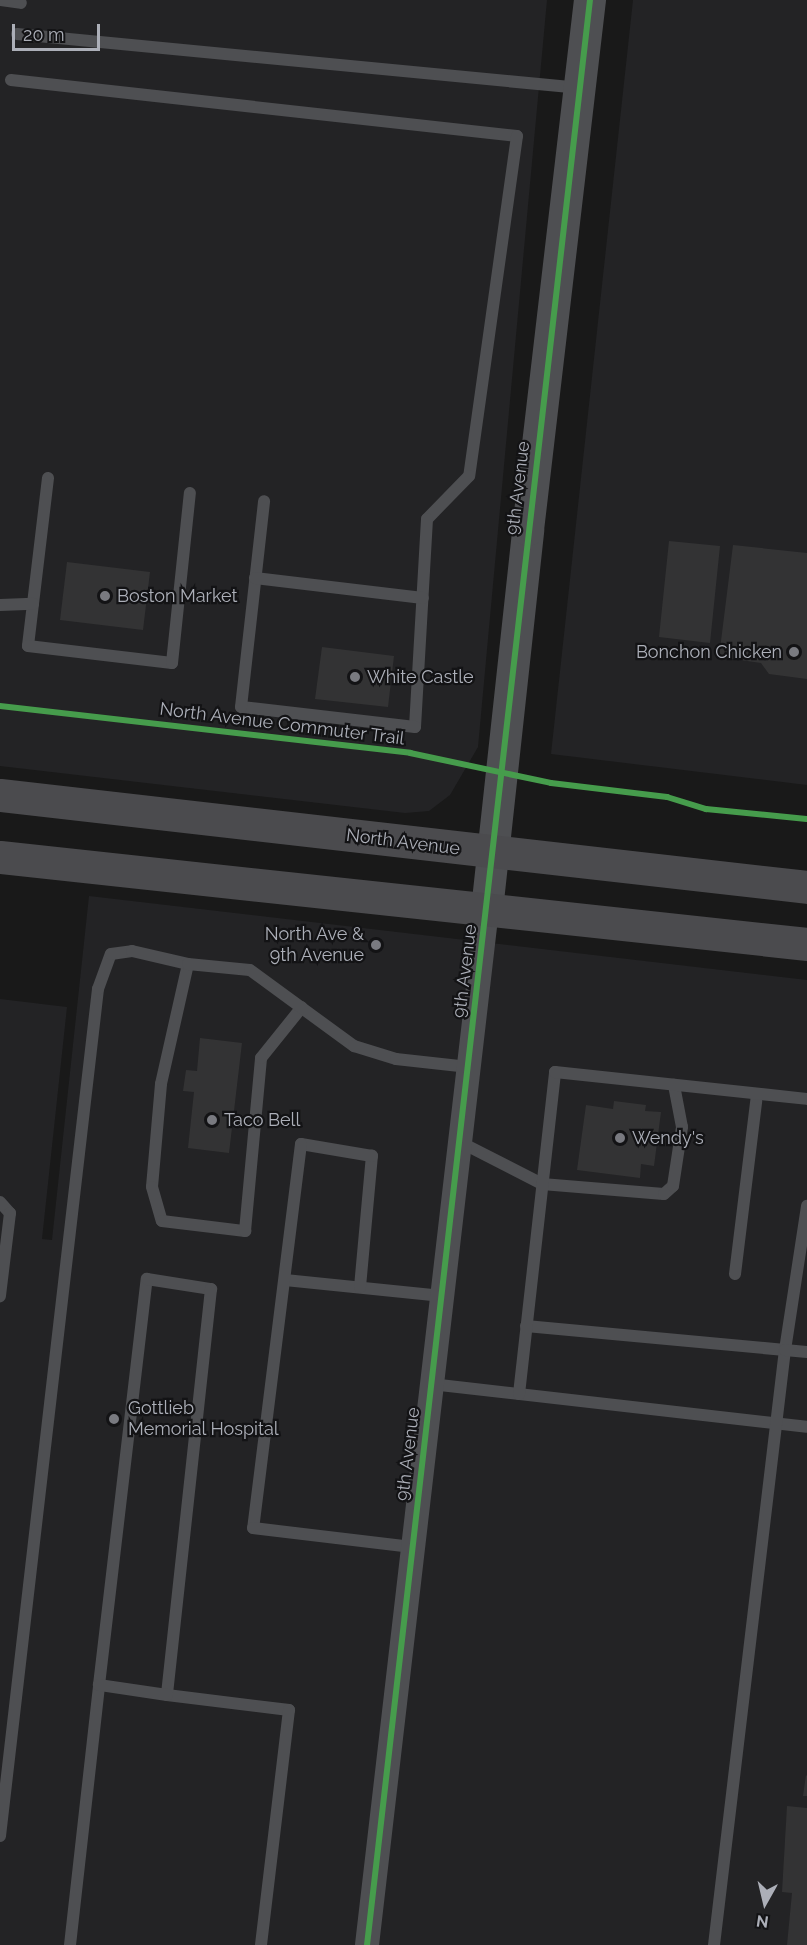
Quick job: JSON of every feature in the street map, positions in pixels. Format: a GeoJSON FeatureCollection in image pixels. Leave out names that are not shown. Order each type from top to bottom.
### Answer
{"type":"FeatureCollection","features":[{"type":"Feature","properties":{"kind":"main road","name":"North Avenue"},"geometry":{"type":"LineString","coordinates":[[0,795],[807,887]]}},
{"type":"Feature","properties":{"kind":"main road"},"geometry":{"type":"LineString","coordinates":[[0,857],[807,944]]}},
{"type":"Feature","properties":{"kind":"street","name":"9th Avenue"},"geometry":{"type":"LineString","coordinates":[[367,1945],[590,0]]}},
{"type":"Feature","properties":{"kind":"lane"},"geometry":{"type":"LineString","coordinates":[[0,0],[21,3]]}},
{"type":"Feature","properties":{"kind":"lane"},"geometry":{"type":"LineString","coordinates":[[17,34],[580,88]]}},
{"type":"Feature","properties":{"kind":"lane"},"geometry":{"type":"LineString","coordinates":[[11,81],[517,136],[469,476],[428,519],[415,726],[241,707],[264,501]]}},
{"type":"Feature","properties":{"kind":"lane"},"geometry":{"type":"LineString","coordinates":[[48,478],[28,646],[172,663],[190,494]]}},
{"type":"Feature","properties":{"kind":"lane"},"geometry":{"type":"LineString","coordinates":[[255,578],[423,598]]}},
{"type":"Feature","properties":{"kind":"lane"},"geometry":{"type":"LineString","coordinates":[[0,605],[33,604]]}},
{"type":"Feature","properties":{"kind":"lane"},"geometry":{"type":"LineString","coordinates":[[0,1836],[98,989],[111,954],[132,951],[188,964],[249,970],[302,1006],[354,1046],[396,1059],[469,1067]]}},
{"type":"Feature","properties":{"kind":"lane"},"geometry":{"type":"LineString","coordinates":[[188,964],[161,1084],[152,1187],[162,1221],[245,1231],[261,1058],[302,1006]]}},
{"type":"Feature","properties":{"kind":"lane"},"geometry":{"type":"LineString","coordinates":[[519,1394],[555,1072],[807,1099]]}},
{"type":"Feature","properties":{"kind":"lane"},"geometry":{"type":"LineString","coordinates":[[460,1142],[542,1184],[664,1194],[673,1186],[682,1127],[674,1085]]}},
{"type":"Feature","properties":{"kind":"lane"},"geometry":{"type":"LineString","coordinates":[[735,1274],[757,1094]]}},
{"type":"Feature","properties":{"kind":"lane"},"geometry":{"type":"LineString","coordinates":[[360,1287],[372,1156],[302,1144],[254,1528],[412,1547]]}},
{"type":"Feature","properties":{"kind":"lane"},"geometry":{"type":"LineString","coordinates":[[0,1202],[10,1213],[0,1296]]}},
{"type":"Feature","properties":{"kind":"lane"},"geometry":{"type":"LineString","coordinates":[[714,1945],[785,1350],[807,1206]]}},
{"type":"Feature","properties":{"kind":"lane"},"geometry":{"type":"LineString","coordinates":[[70,1945],[147,1279],[211,1288],[167,1695]]}},
{"type":"Feature","properties":{"kind":"lane"},"geometry":{"type":"LineString","coordinates":[[285,1280],[442,1296]]}},
{"type":"Feature","properties":{"kind":"lane"},"geometry":{"type":"LineString","coordinates":[[526,1326],[807,1352]]}},
{"type":"Feature","properties":{"kind":"lane"},"geometry":{"type":"LineString","coordinates":[[431,1384],[807,1427]]}},
{"type":"Feature","properties":{"kind":"lane"},"geometry":{"type":"LineString","coordinates":[[99,1685],[289,1710],[261,1945]]}},
{"type":"Feature","properties":{"kind":"shaded area"},"geometry":{"type":"Polygon","coordinates":[[[0,0],[547,0],[478,747],[450,795],[429,811],[405,813],[0,766],[0,0]]]}},
{"type":"Feature","properties":{"kind":"shaded area"},"geometry":{"type":"Polygon","coordinates":[[[633,0],[807,0],[807,785],[551,754],[633,0]]]}},
{"type":"Feature","properties":{"kind":"shaded area"},"geometry":{"type":"Polygon","coordinates":[[[89,896],[807,980],[807,1945],[0,1945],[0,999],[67,1007],[42,1239],[52,1240],[89,896]]]}},
{"type":"Feature","properties":{"kind":"building"},"geometry":{"type":"Polygon","coordinates":[[[669,541],[720,546],[710,643],[659,637],[669,541]]]}},
{"type":"Feature","properties":{"kind":"building"},"geometry":{"type":"Polygon","coordinates":[[[733,545],[807,553],[807,679],[769,674],[761,663],[719,657],[733,545]]]}},
{"type":"Feature","properties":{"kind":"building","name":"Boston Market"},"geometry":{"type":"Polygon","coordinates":[[[67,562],[150,572],[143,630],[60,620],[67,562]]]}},
{"type":"Feature","properties":{"kind":"building","name":"White Castle"},"geometry":{"type":"Polygon","coordinates":[[[322,647],[394,656],[388,707],[315,699],[322,647]]]}},
{"type":"Feature","properties":{"kind":"building","name":"Taco Bell"},"geometry":{"type":"Polygon","coordinates":[[[200,1038],[242,1043],[229,1153],[188,1148],[194,1092],[183,1091],[186,1070],[197,1071],[200,1038]]]}},
{"type":"Feature","properties":{"kind":"building","name":"Wendy's"},"geometry":{"type":"Polygon","coordinates":[[[614,1101],[646,1105],[645,1111],[661,1112],[654,1166],[641,1164],[640,1178],[577,1170],[586,1105],[613,1109],[614,1101]]]}},
{"type":"Feature","properties":{"kind":"building"},"geometry":{"type":"Polygon","coordinates":[[[806,1775],[807,1796],[803,1796],[806,1775]]]}},
{"type":"Feature","properties":{"kind":"building"},"geometry":{"type":"Polygon","coordinates":[[[787,1806],[807,1808],[807,1945],[787,1945],[792,1893],[782,1892],[787,1806]]]}},
{"type":"Feature","properties":{"kind":"cycle path"},"geometry":{"type":"LineString","coordinates":[[367,1945],[590,0]]}},
{"type":"Feature","properties":{"kind":"cycle path","name":"North Avenue Commuter Trail"},"geometry":{"type":"LineString","coordinates":[[0,706],[410,753],[551,783],[667,797],[706,809],[807,819]]}},
{"type":"Feature","properties":{"kind":"place","name":"Boston Market"},"geometry":{"type":"Point","coordinates":[105,596]}},
{"type":"Feature","properties":{"kind":"place","name":"Bonchon Chicken"},"geometry":{"type":"Point","coordinates":[794,652]}},
{"type":"Feature","properties":{"kind":"place","name":"White Castle"},"geometry":{"type":"Point","coordinates":[355,677]}},
{"type":"Feature","properties":{"kind":"place","name":"North Ave & 9th Avenue"},"geometry":{"type":"Point","coordinates":[376,945]}},
{"type":"Feature","properties":{"kind":"place","name":"Taco Bell"},"geometry":{"type":"Point","coordinates":[212,1120]}},
{"type":"Feature","properties":{"kind":"place","name":"Wendy's"},"geometry":{"type":"Point","coordinates":[620,1138]}},
{"type":"Feature","properties":{"kind":"place","name":"Gottlieb Memorial Hospital"},"geometry":{"type":"Point","coordinates":[114,1419]}}]}
